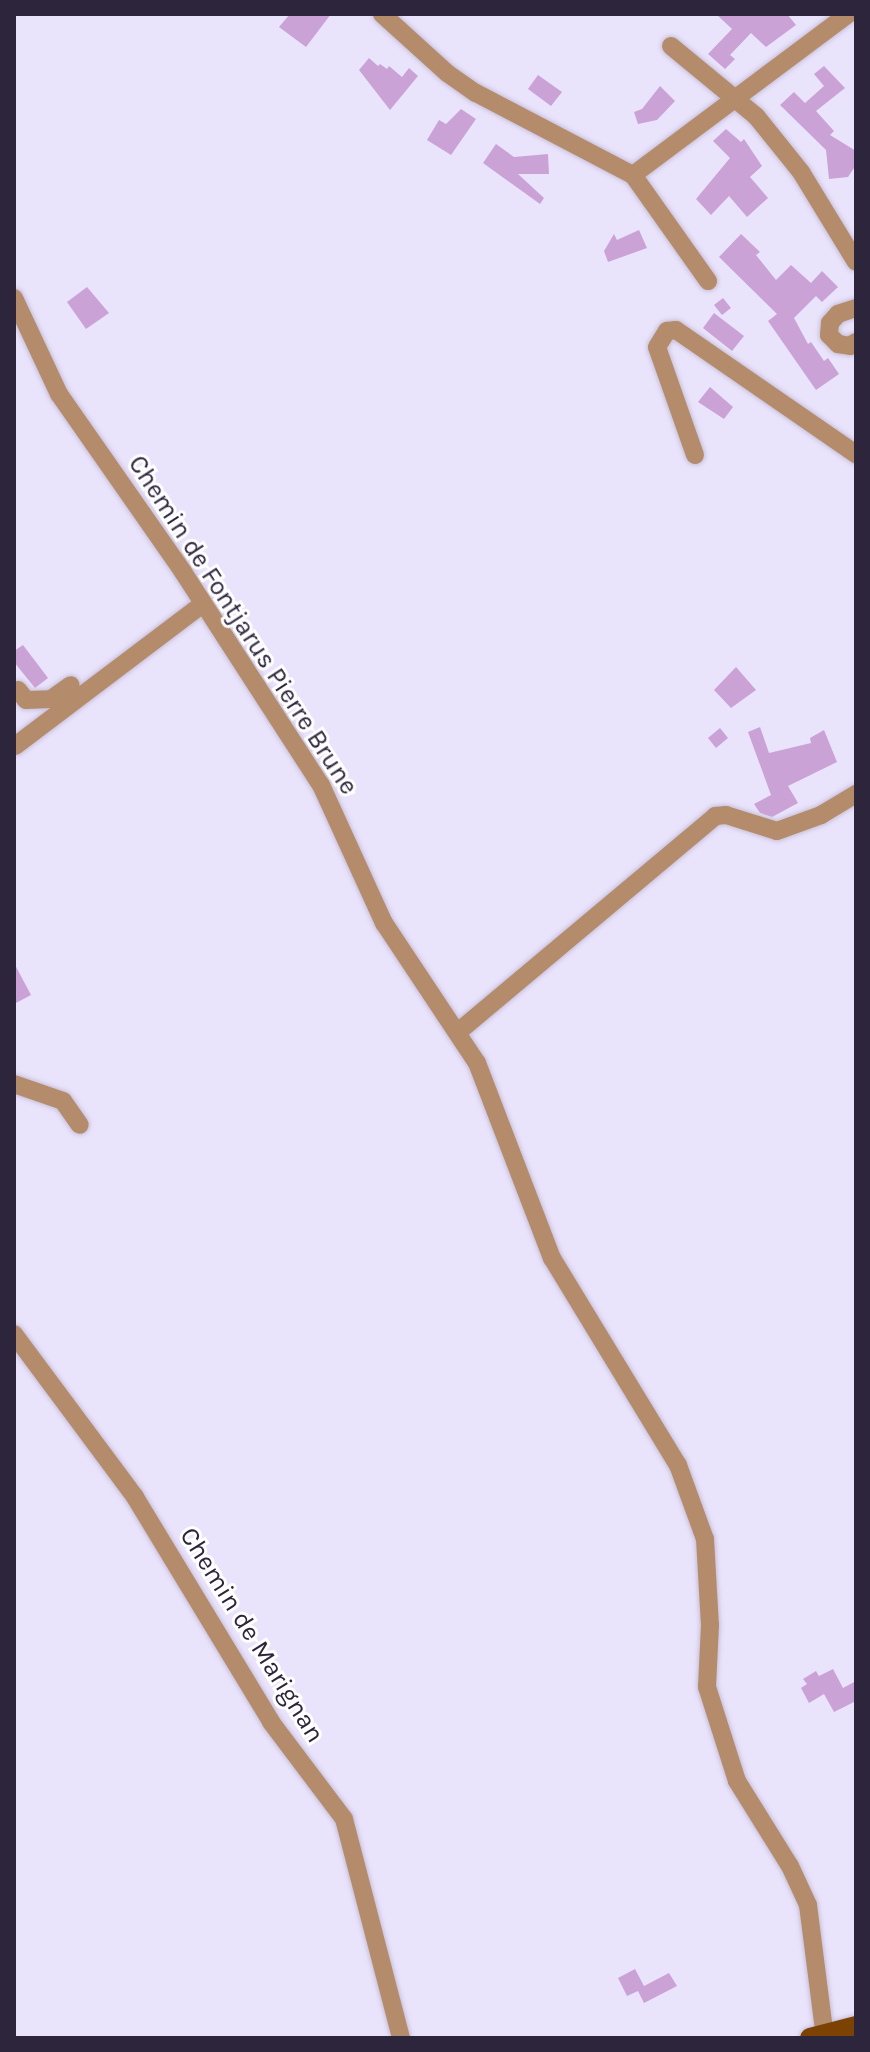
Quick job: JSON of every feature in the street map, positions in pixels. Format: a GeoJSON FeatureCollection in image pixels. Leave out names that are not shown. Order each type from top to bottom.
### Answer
{"type":"FeatureCollection","features":[{"type":"Feature","properties":{"kind":"main road"},"geometry":{"type":"LineString","coordinates":[[820,2037],[856,2026]]}},
{"type":"Feature","properties":{"kind":"street"},"geometry":{"type":"LineString","coordinates":[[633,175],[848,14]]}},
{"type":"Feature","properties":{"kind":"street"},"geometry":{"type":"LineString","coordinates":[[395,18],[447,73],[476,93],[633,175],[708,281]]}},
{"type":"Feature","properties":{"kind":"street"},"geometry":{"type":"LineString","coordinates":[[671,46],[737,98],[785,149],[856,262]]}},
{"type":"Feature","properties":{"kind":"street","name":"Chemin de Fontjarus Pierre Brune"},"geometry":{"type":"LineString","coordinates":[[14,298],[59,394],[200,599],[321,785],[384,923],[423,987],[458,1032],[491,1094],[536,1224],[552,1258],[678,1465],[693,1499],[705,1539],[710,1625],[707,1687],[737,1781],[790,1866],[808,1905],[820,2037]]}},
{"type":"Feature","properties":{"kind":"street"},"geometry":{"type":"LineString","coordinates":[[847,343],[829,335],[830,323],[838,314],[856,308]]}},
{"type":"Feature","properties":{"kind":"street"},"geometry":{"type":"LineString","coordinates":[[695,455],[657,347],[667,331],[676,330],[856,454]]}},
{"type":"Feature","properties":{"kind":"street"},"geometry":{"type":"LineString","coordinates":[[18,690],[26,700],[51,699],[200,599]]}},
{"type":"Feature","properties":{"kind":"street"},"geometry":{"type":"LineString","coordinates":[[15,746],[200,599]]}},
{"type":"Feature","properties":{"kind":"street"},"geometry":{"type":"LineString","coordinates":[[458,1032],[715,816],[726,815],[777,831],[821,815],[856,794]]}},
{"type":"Feature","properties":{"kind":"street"},"geometry":{"type":"LineString","coordinates":[[14,1084],[63,1101],[80,1125]]}},
{"type":"Feature","properties":{"kind":"street","name":"Chemin de Marignan"},"geometry":{"type":"LineString","coordinates":[[14,1334],[135,1497],[271,1722],[344,1819],[401,2038]]}},
{"type":"Feature","properties":{"kind":"building"},"geometry":{"type":"Polygon","coordinates":[[[290,14],[331,14],[306,47],[279,27],[290,14]]]}},
{"type":"Feature","properties":{"kind":"building"},"geometry":{"type":"Polygon","coordinates":[[[716,14],[787,14],[796,25],[766,47],[751,33],[730,55],[735,59],[725,69],[708,54],[732,29],[716,14]]]}},
{"type":"Feature","properties":{"kind":"building"},"geometry":{"type":"Polygon","coordinates":[[[369,58],[378,66],[380,64],[387,69],[389,66],[402,77],[409,68],[418,76],[390,110],[359,70],[369,58]]]}},
{"type":"Feature","properties":{"kind":"building"},"geometry":{"type":"Polygon","coordinates":[[[824,66],[845,88],[816,111],[834,131],[830,135],[856,151],[856,165],[848,177],[829,179],[826,150],[780,105],[794,92],[805,103],[824,86],[814,74],[824,66]]]}},
{"type":"Feature","properties":{"kind":"building"},"geometry":{"type":"Polygon","coordinates":[[[538,75],[562,92],[551,106],[528,89],[538,75]]]}},
{"type":"Feature","properties":{"kind":"building"},"geometry":{"type":"Polygon","coordinates":[[[660,86],[675,101],[657,120],[638,124],[634,112],[642,109],[660,86]]]}},
{"type":"Feature","properties":{"kind":"building"},"geometry":{"type":"Polygon","coordinates":[[[461,109],[476,119],[451,155],[427,140],[439,120],[446,124],[461,109]]]}},
{"type":"Feature","properties":{"kind":"building"},"geometry":{"type":"Polygon","coordinates":[[[726,129],[741,142],[744,139],[762,166],[750,177],[768,198],[747,217],[729,196],[711,215],[696,199],[730,158],[713,141],[726,129]]]}},
{"type":"Feature","properties":{"kind":"building"},"geometry":{"type":"Polygon","coordinates":[[[496,144],[514,157],[548,154],[549,174],[518,174],[544,198],[540,204],[483,163],[496,144]]]}},
{"type":"Feature","properties":{"kind":"building"},"geometry":{"type":"Polygon","coordinates":[[[639,230],[647,248],[608,262],[604,251],[614,234],[617,240],[639,230]]]}},
{"type":"Feature","properties":{"kind":"building"},"geometry":{"type":"Polygon","coordinates":[[[741,234],[760,252],[756,255],[776,280],[791,265],[811,283],[822,271],[838,287],[822,302],[816,296],[794,318],[808,344],[811,342],[824,361],[828,358],[839,374],[816,390],[768,321],[777,314],[719,257],[741,234]]]}},
{"type":"Feature","properties":{"kind":"building"},"geometry":{"type":"Polygon","coordinates":[[[87,287],[109,313],[86,329],[67,302],[87,287]]]}},
{"type":"Feature","properties":{"kind":"building"},"geometry":{"type":"Polygon","coordinates":[[[723,298],[731,308],[722,315],[714,305],[723,298]]]}},
{"type":"Feature","properties":{"kind":"building"},"geometry":{"type":"Polygon","coordinates":[[[714,313],[744,336],[732,351],[703,328],[714,313]]]}},
{"type":"Feature","properties":{"kind":"building"},"geometry":{"type":"Polygon","coordinates":[[[710,387],[733,407],[724,419],[698,402],[710,387]]]}},
{"type":"Feature","properties":{"kind":"building"},"geometry":{"type":"Polygon","coordinates":[[[23,645],[48,678],[35,688],[14,662],[14,651],[23,645]]]}},
{"type":"Feature","properties":{"kind":"building"},"geometry":{"type":"Polygon","coordinates":[[[736,667],[756,690],[731,708],[714,690],[736,667]]]}},
{"type":"Feature","properties":{"kind":"building"},"geometry":{"type":"Polygon","coordinates":[[[760,727],[769,753],[811,743],[810,738],[824,730],[837,762],[788,786],[798,803],[772,817],[760,813],[754,804],[771,795],[748,732],[760,727]]]}},
{"type":"Feature","properties":{"kind":"building"},"geometry":{"type":"Polygon","coordinates":[[[720,728],[728,738],[716,748],[708,738],[720,728]]]}},
{"type":"Feature","properties":{"kind":"building"},"geometry":{"type":"Polygon","coordinates":[[[14,963],[31,995],[14,1004],[14,963]]]}},
{"type":"Feature","properties":{"kind":"building"},"geometry":{"type":"Polygon","coordinates":[[[833,1669],[843,1688],[856,1681],[856,1701],[834,1712],[824,1694],[809,1703],[801,1688],[807,1684],[803,1679],[816,1671],[819,1676],[833,1669]]]}},
{"type":"Feature","properties":{"kind":"building"},"geometry":{"type":"Polygon","coordinates":[[[635,1969],[644,1986],[669,1973],[677,1986],[644,2003],[638,1991],[627,1996],[618,1978],[635,1969]]]}}]}
